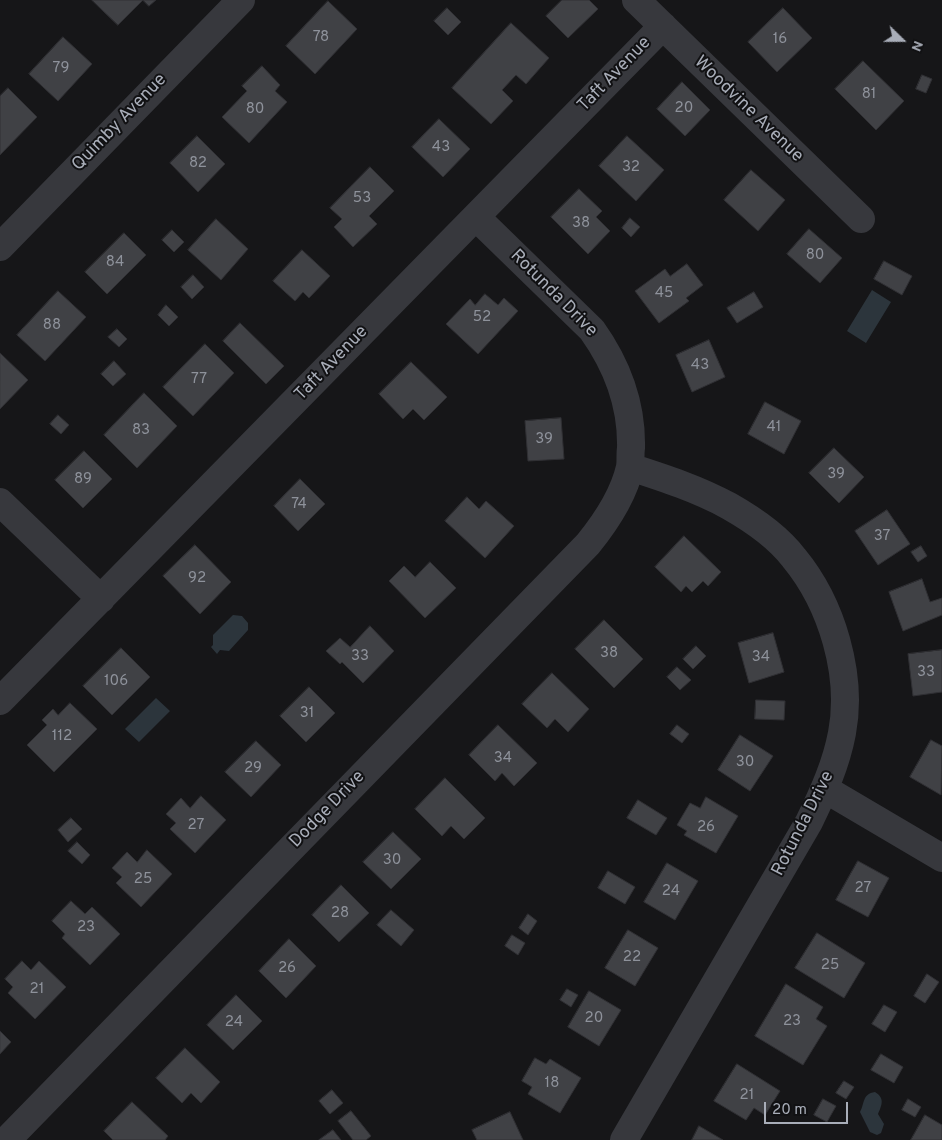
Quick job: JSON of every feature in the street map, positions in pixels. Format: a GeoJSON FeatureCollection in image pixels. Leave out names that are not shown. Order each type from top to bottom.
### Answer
{"type":"FeatureCollection","features":[{"type":"Feature","properties":{"kind":"street","name":"Quimby Avenue"},"geometry":{"type":"LineString","coordinates":[[0,247],[241,0]]}},
{"type":"Feature","properties":{"kind":"street","name":"Woodvine Avenue"},"geometry":{"type":"LineString","coordinates":[[636,0],[861,219]]}},
{"type":"Feature","properties":{"kind":"street","name":"Taft Avenue"},"geometry":{"type":"LineString","coordinates":[[0,701],[663,26]]}},
{"type":"Feature","properties":{"kind":"street","name":"Rotunda Drive"},"geometry":{"type":"LineString","coordinates":[[476,217],[592,330],[606,350],[620,379],[628,408],[631,436],[630,467],[684,485],[729,506],[765,530],[794,557],[814,586],[830,620],[841,658],[845,700],[842,731],[837,757],[825,789],[809,822],[624,1140]]}},
{"type":"Feature","properties":{"kind":"street","name":"Dodge Drive"},"geometry":{"type":"LineString","coordinates":[[7,1140],[588,544],[601,528],[618,497],[630,467]]}},
{"type":"Feature","properties":{"kind":"street"},"geometry":{"type":"LineString","coordinates":[[0,502],[101,599]]}},
{"type":"Feature","properties":{"kind":"street"},"geometry":{"type":"LineString","coordinates":[[825,789],[942,858]]}},
{"type":"Feature","properties":{"kind":"shaded area"},"geometry":{"type":"Polygon","coordinates":[[[872,290],[891,302],[866,343],[847,331],[872,290]]]}},
{"type":"Feature","properties":{"kind":"shaded area"},"geometry":{"type":"Polygon","coordinates":[[[233,615],[242,616],[248,623],[248,630],[229,651],[220,650],[217,654],[211,647],[213,645],[213,635],[233,615]]]}},
{"type":"Feature","properties":{"kind":"shaded area"},"geometry":{"type":"Polygon","coordinates":[[[156,698],[170,711],[139,742],[125,729],[156,698]]]}},
{"type":"Feature","properties":{"kind":"shaded area"},"geometry":{"type":"Polygon","coordinates":[[[875,1092],[881,1099],[878,1114],[884,1124],[881,1133],[877,1135],[870,1132],[860,1112],[866,1097],[875,1092]]]}},
{"type":"Feature","properties":{"kind":"building"},"geometry":{"type":"Polygon","coordinates":[[[92,0],[143,0],[118,25],[92,0]]]}},
{"type":"Feature","properties":{"kind":"building"},"geometry":{"type":"Polygon","coordinates":[[[143,0],[156,0],[149,6],[143,0]]]}},
{"type":"Feature","properties":{"kind":"building"},"geometry":{"type":"Polygon","coordinates":[[[562,0],[589,0],[598,9],[568,38],[546,16],[562,0]]]}},
{"type":"Feature","properties":{"kind":"building"},"geometry":{"type":"Polygon","coordinates":[[[328,1],[357,29],[315,74],[286,46],[328,1]]]}},
{"type":"Feature","properties":{"kind":"building"},"geometry":{"type":"Polygon","coordinates":[[[447,8],[461,22],[448,35],[434,21],[447,8]]]}},
{"type":"Feature","properties":{"kind":"building"},"geometry":{"type":"Polygon","coordinates":[[[783,8],[812,38],[777,72],[748,42],[783,8]]]}},
{"type":"Feature","properties":{"kind":"building"},"geometry":{"type":"Polygon","coordinates":[[[511,23],[549,58],[526,84],[516,75],[502,90],[513,101],[491,124],[452,88],[511,23]]]}},
{"type":"Feature","properties":{"kind":"building"},"geometry":{"type":"Polygon","coordinates":[[[63,37],[92,64],[58,101],[29,74],[63,37]]]}},
{"type":"Feature","properties":{"kind":"building"},"geometry":{"type":"Polygon","coordinates":[[[863,61],[904,101],[876,130],[835,89],[863,61]]]}},
{"type":"Feature","properties":{"kind":"building"},"geometry":{"type":"Polygon","coordinates":[[[262,66],[280,85],[275,91],[287,102],[249,143],[222,117],[247,91],[242,86],[262,66]]]}},
{"type":"Feature","properties":{"kind":"building"},"geometry":{"type":"Polygon","coordinates":[[[922,75],[932,79],[926,93],[916,89],[922,75]]]}},
{"type":"Feature","properties":{"kind":"building"},"geometry":{"type":"Polygon","coordinates":[[[682,82],[710,110],[685,136],[657,109],[682,82]]]}},
{"type":"Feature","properties":{"kind":"building"},"geometry":{"type":"Polygon","coordinates":[[[8,88],[37,117],[0,155],[0,96],[8,88]]]}},
{"type":"Feature","properties":{"kind":"building"},"geometry":{"type":"Polygon","coordinates":[[[439,119],[470,149],[443,177],[412,147],[439,119]]]}},
{"type":"Feature","properties":{"kind":"building"},"geometry":{"type":"Polygon","coordinates":[[[197,136],[225,164],[198,192],[170,163],[197,136]]]}},
{"type":"Feature","properties":{"kind":"building"},"geometry":{"type":"Polygon","coordinates":[[[627,136],[664,170],[636,201],[599,166],[627,136]]]}},
{"type":"Feature","properties":{"kind":"building"},"geometry":{"type":"Polygon","coordinates":[[[370,167],[394,191],[369,216],[377,224],[353,247],[334,227],[342,219],[330,208],[370,167]]]}},
{"type":"Feature","properties":{"kind":"building"},"geometry":{"type":"Polygon","coordinates":[[[751,170],[785,200],[758,231],[724,200],[751,170]]]}},
{"type":"Feature","properties":{"kind":"building"},"geometry":{"type":"Polygon","coordinates":[[[579,189],[602,211],[596,217],[610,231],[588,254],[551,217],[579,189]]]}},
{"type":"Feature","properties":{"kind":"building"},"geometry":{"type":"Polygon","coordinates":[[[630,218],[640,227],[631,237],[622,228],[630,218]]]}},
{"type":"Feature","properties":{"kind":"building"},"geometry":{"type":"Polygon","coordinates":[[[216,219],[248,249],[221,280],[188,250],[216,219]]]}},
{"type":"Feature","properties":{"kind":"building"},"geometry":{"type":"Polygon","coordinates":[[[809,229],[842,258],[820,283],[787,254],[809,229]]]}},
{"type":"Feature","properties":{"kind":"building"},"geometry":{"type":"Polygon","coordinates":[[[172,230],[184,242],[174,252],[162,240],[172,230]]]}},
{"type":"Feature","properties":{"kind":"building"},"geometry":{"type":"Polygon","coordinates":[[[124,233],[146,255],[107,294],[85,272],[124,233]]]}},
{"type":"Feature","properties":{"kind":"building"},"geometry":{"type":"Polygon","coordinates":[[[302,250],[330,276],[309,298],[303,292],[295,301],[273,281],[302,250]]]}},
{"type":"Feature","properties":{"kind":"building"},"geometry":{"type":"Polygon","coordinates":[[[884,261],[912,276],[902,295],[874,279],[884,261]]]}},
{"type":"Feature","properties":{"kind":"building"},"geometry":{"type":"Polygon","coordinates":[[[687,264],[703,285],[686,298],[689,301],[659,323],[635,291],[665,269],[670,276],[687,264]]]}},
{"type":"Feature","properties":{"kind":"building"},"geometry":{"type":"Polygon","coordinates":[[[193,275],[204,287],[192,299],[181,287],[193,275]]]}},
{"type":"Feature","properties":{"kind":"building"},"geometry":{"type":"Polygon","coordinates":[[[58,291],[86,317],[45,361],[17,335],[58,291]]]}},
{"type":"Feature","properties":{"kind":"building"},"geometry":{"type":"Polygon","coordinates":[[[754,292],[763,307],[737,323],[727,308],[754,292]]]}},
{"type":"Feature","properties":{"kind":"building"},"geometry":{"type":"Polygon","coordinates":[[[485,294],[498,305],[504,298],[518,311],[478,354],[446,324],[470,299],[475,305],[485,294]]]}},
{"type":"Feature","properties":{"kind":"building"},"geometry":{"type":"Polygon","coordinates":[[[166,305],[178,317],[169,326],[158,315],[166,305]]]}},
{"type":"Feature","properties":{"kind":"building"},"geometry":{"type":"Polygon","coordinates":[[[240,323],[284,366],[266,384],[223,341],[240,323]]]}},
{"type":"Feature","properties":{"kind":"building"},"geometry":{"type":"Polygon","coordinates":[[[117,329],[127,339],[119,347],[108,337],[117,329]]]}},
{"type":"Feature","properties":{"kind":"building"},"geometry":{"type":"Polygon","coordinates":[[[709,340],[725,377],[692,392],[676,355],[709,340]]]}},
{"type":"Feature","properties":{"kind":"building"},"geometry":{"type":"Polygon","coordinates":[[[205,344],[234,373],[193,416],[163,387],[205,344]]]}},
{"type":"Feature","properties":{"kind":"building"},"geometry":{"type":"Polygon","coordinates":[[[0,353],[28,380],[0,409],[0,353]]]}},
{"type":"Feature","properties":{"kind":"building"},"geometry":{"type":"Polygon","coordinates":[[[114,361],[126,374],[113,386],[101,374],[114,361]]]}},
{"type":"Feature","properties":{"kind":"building"},"geometry":{"type":"Polygon","coordinates":[[[411,362],[447,397],[424,420],[413,409],[403,419],[379,394],[411,362]]]}},
{"type":"Feature","properties":{"kind":"building"},"geometry":{"type":"Polygon","coordinates":[[[144,393],[177,426],[137,468],[104,435],[144,393]]]}},
{"type":"Feature","properties":{"kind":"building"},"geometry":{"type":"Polygon","coordinates":[[[765,402],[801,421],[784,454],[748,434],[765,402]]]}},
{"type":"Feature","properties":{"kind":"building"},"geometry":{"type":"Polygon","coordinates":[[[58,415],[69,425],[61,434],[50,424],[58,415]]]}},
{"type":"Feature","properties":{"kind":"building"},"geometry":{"type":"Polygon","coordinates":[[[561,418],[564,459],[528,461],[525,421],[561,418]]]}},
{"type":"Feature","properties":{"kind":"building"},"geometry":{"type":"Polygon","coordinates":[[[834,448],[864,477],[839,503],[809,473],[834,448]]]}},
{"type":"Feature","properties":{"kind":"building"},"geometry":{"type":"Polygon","coordinates":[[[84,451],[112,479],[83,508],[55,480],[84,451]]]}},
{"type":"Feature","properties":{"kind":"building"},"geometry":{"type":"Polygon","coordinates":[[[300,479],[325,504],[298,531],[274,506],[300,479]]]}},
{"type":"Feature","properties":{"kind":"building"},"geometry":{"type":"Polygon","coordinates":[[[467,497],[479,509],[486,501],[514,526],[485,558],[445,521],[467,497]]]}},
{"type":"Feature","properties":{"kind":"building"},"geometry":{"type":"Polygon","coordinates":[[[887,510],[910,544],[878,565],[855,531],[887,510]]]}},
{"type":"Feature","properties":{"kind":"building"},"geometry":{"type":"Polygon","coordinates":[[[684,536],[721,572],[708,586],[703,581],[692,592],[686,586],[681,592],[655,567],[684,536]]]}},
{"type":"Feature","properties":{"kind":"building"},"geometry":{"type":"Polygon","coordinates":[[[195,545],[231,582],[200,614],[163,576],[195,545]]]}},
{"type":"Feature","properties":{"kind":"building"},"geometry":{"type":"Polygon","coordinates":[[[921,546],[927,556],[918,562],[911,552],[921,546]]]}},
{"type":"Feature","properties":{"kind":"building"},"geometry":{"type":"Polygon","coordinates":[[[430,562],[456,588],[425,618],[389,581],[404,566],[415,577],[430,562]]]}},
{"type":"Feature","properties":{"kind":"building"},"geometry":{"type":"Polygon","coordinates":[[[922,579],[930,602],[942,598],[942,615],[903,631],[889,592],[922,579]]]}},
{"type":"Feature","properties":{"kind":"building"},"geometry":{"type":"Polygon","coordinates":[[[604,620],[643,659],[614,688],[575,649],[604,620]]]}},
{"type":"Feature","properties":{"kind":"building"},"geometry":{"type":"Polygon","coordinates":[[[370,626],[394,651],[363,683],[342,662],[340,664],[326,651],[340,638],[350,647],[370,626]]]}},
{"type":"Feature","properties":{"kind":"building"},"geometry":{"type":"Polygon","coordinates":[[[773,633],[784,672],[749,683],[738,643],[773,633]]]}},
{"type":"Feature","properties":{"kind":"building"},"geometry":{"type":"Polygon","coordinates":[[[696,646],[706,656],[693,669],[683,659],[696,646]]]}},
{"type":"Feature","properties":{"kind":"building"},"geometry":{"type":"Polygon","coordinates":[[[121,648],[150,677],[112,715],[83,686],[121,648]]]}},
{"type":"Feature","properties":{"kind":"building"},"geometry":{"type":"Polygon","coordinates":[[[942,650],[942,692],[913,696],[908,654],[942,650]]]}},
{"type":"Feature","properties":{"kind":"building"},"geometry":{"type":"Polygon","coordinates":[[[677,667],[691,680],[680,690],[667,677],[677,667]]]}},
{"type":"Feature","properties":{"kind":"building"},"geometry":{"type":"Polygon","coordinates":[[[552,673],[589,709],[568,732],[555,719],[547,728],[522,704],[552,673]]]}},
{"type":"Feature","properties":{"kind":"building"},"geometry":{"type":"Polygon","coordinates":[[[309,687],[335,713],[306,742],[280,716],[309,687]]]}},
{"type":"Feature","properties":{"kind":"building"},"geometry":{"type":"Polygon","coordinates":[[[756,700],[785,701],[784,720],[755,719],[756,700]]]}},
{"type":"Feature","properties":{"kind":"building"},"geometry":{"type":"Polygon","coordinates":[[[70,703],[97,729],[54,772],[27,745],[47,725],[42,720],[53,709],[58,715],[70,703]]]}},
{"type":"Feature","properties":{"kind":"building"},"geometry":{"type":"Polygon","coordinates":[[[498,725],[537,763],[514,786],[502,773],[495,781],[469,755],[498,725]]]}},
{"type":"Feature","properties":{"kind":"building"},"geometry":{"type":"Polygon","coordinates":[[[677,725],[689,734],[682,743],[670,734],[677,725]]]}},
{"type":"Feature","properties":{"kind":"building"},"geometry":{"type":"Polygon","coordinates":[[[740,735],[773,756],[750,791],[718,770],[740,735]]]}},
{"type":"Feature","properties":{"kind":"building"},"geometry":{"type":"Polygon","coordinates":[[[931,740],[942,746],[941,795],[910,777],[931,740]]]}},
{"type":"Feature","properties":{"kind":"building"},"geometry":{"type":"Polygon","coordinates":[[[256,741],[281,765],[251,797],[225,772],[256,741]]]}},
{"type":"Feature","properties":{"kind":"building"},"geometry":{"type":"Polygon","coordinates":[[[445,778],[485,818],[464,839],[451,826],[442,836],[415,809],[445,778]]]}},
{"type":"Feature","properties":{"kind":"building"},"geometry":{"type":"Polygon","coordinates":[[[201,796],[226,820],[195,853],[170,829],[176,823],[166,814],[181,798],[190,808],[201,796]]]}},
{"type":"Feature","properties":{"kind":"building"},"geometry":{"type":"Polygon","coordinates":[[[706,797],[738,816],[716,853],[684,835],[687,831],[677,825],[690,803],[700,808],[706,797]]]}},
{"type":"Feature","properties":{"kind":"building"},"geometry":{"type":"Polygon","coordinates":[[[638,800],[667,818],[656,835],[627,818],[638,800]]]}},
{"type":"Feature","properties":{"kind":"building"},"geometry":{"type":"Polygon","coordinates":[[[71,818],[82,829],[68,842],[58,830],[71,818]]]}},
{"type":"Feature","properties":{"kind":"building"},"geometry":{"type":"Polygon","coordinates":[[[393,832],[421,859],[391,889],[363,862],[393,832]]]}},
{"type":"Feature","properties":{"kind":"building"},"geometry":{"type":"Polygon","coordinates":[[[77,842],[90,855],[82,864],[68,851],[77,842]]]}},
{"type":"Feature","properties":{"kind":"building"},"geometry":{"type":"Polygon","coordinates":[[[147,850],[172,874],[141,907],[116,883],[122,877],[112,868],[127,852],[137,862],[147,850]]]}},
{"type":"Feature","properties":{"kind":"building"},"geometry":{"type":"Polygon","coordinates":[[[858,861],[889,878],[868,917],[836,900],[858,861]]]}},
{"type":"Feature","properties":{"kind":"building"},"geometry":{"type":"Polygon","coordinates":[[[667,863],[698,881],[675,920],[644,902],[667,863]]]}},
{"type":"Feature","properties":{"kind":"building"},"geometry":{"type":"Polygon","coordinates":[[[608,871],[635,887],[625,904],[598,888],[608,871]]]}},
{"type":"Feature","properties":{"kind":"building"},"geometry":{"type":"Polygon","coordinates":[[[341,885],[369,913],[339,942],[312,915],[341,885]]]}},
{"type":"Feature","properties":{"kind":"building"},"geometry":{"type":"Polygon","coordinates":[[[71,901],[85,914],[92,907],[120,934],[90,965],[62,938],[65,934],[52,921],[71,901]]]}},
{"type":"Feature","properties":{"kind":"building"},"geometry":{"type":"Polygon","coordinates":[[[391,910],[414,930],[401,946],[377,925],[391,910]]]}},
{"type":"Feature","properties":{"kind":"building"},"geometry":{"type":"Polygon","coordinates":[[[528,914],[537,921],[528,935],[519,928],[528,914]]]}},
{"type":"Feature","properties":{"kind":"building"},"geometry":{"type":"Polygon","coordinates":[[[628,930],[658,948],[635,986],[605,968],[628,930]]]}},
{"type":"Feature","properties":{"kind":"building"},"geometry":{"type":"Polygon","coordinates":[[[817,933],[865,963],[844,998],[795,968],[817,933]]]}},
{"type":"Feature","properties":{"kind":"building"},"geometry":{"type":"Polygon","coordinates":[[[512,935],[525,943],[518,955],[505,946],[512,935]]]}},
{"type":"Feature","properties":{"kind":"building"},"geometry":{"type":"Polygon","coordinates":[[[289,939],[316,966],[286,998],[259,971],[289,939]]]}},
{"type":"Feature","properties":{"kind":"building"},"geometry":{"type":"Polygon","coordinates":[[[22,961],[31,970],[39,961],[66,987],[35,1019],[8,993],[13,987],[5,979],[22,961]]]}},
{"type":"Feature","properties":{"kind":"building"},"geometry":{"type":"Polygon","coordinates":[[[927,974],[939,982],[925,1003],[914,996],[927,974]]]}},
{"type":"Feature","properties":{"kind":"building"},"geometry":{"type":"Polygon","coordinates":[[[786,984],[823,1007],[816,1019],[827,1026],[803,1065],[755,1036],[786,984]]]}},
{"type":"Feature","properties":{"kind":"building"},"geometry":{"type":"Polygon","coordinates":[[[567,989],[578,995],[571,1007],[560,1000],[567,989]]]}},
{"type":"Feature","properties":{"kind":"building"},"geometry":{"type":"Polygon","coordinates":[[[589,991],[621,1010],[599,1046],[568,1027],[589,991]]]}},
{"type":"Feature","properties":{"kind":"building"},"geometry":{"type":"Polygon","coordinates":[[[236,995],[262,1021],[233,1050],[207,1025],[236,995]]]}},
{"type":"Feature","properties":{"kind":"building"},"geometry":{"type":"Polygon","coordinates":[[[884,1005],[897,1012],[885,1032],[872,1024],[884,1005]]]}},
{"type":"Feature","properties":{"kind":"building"},"geometry":{"type":"Polygon","coordinates":[[[0,1031],[11,1042],[0,1054],[0,1031]]]}},
{"type":"Feature","properties":{"kind":"building"},"geometry":{"type":"Polygon","coordinates":[[[185,1048],[220,1082],[201,1103],[191,1093],[182,1103],[156,1078],[185,1048]]]}},
{"type":"Feature","properties":{"kind":"building"},"geometry":{"type":"Polygon","coordinates":[[[881,1054],[903,1067],[894,1083],[871,1070],[881,1054]]]}},
{"type":"Feature","properties":{"kind":"building"},"geometry":{"type":"Polygon","coordinates":[[[535,1058],[546,1064],[550,1059],[581,1078],[560,1113],[528,1094],[532,1087],[522,1081],[535,1058]]]}},
{"type":"Feature","properties":{"kind":"building"},"geometry":{"type":"Polygon","coordinates":[[[737,1064],[780,1091],[765,1115],[754,1108],[746,1120],[714,1101],[737,1064]]]}},
{"type":"Feature","properties":{"kind":"building"},"geometry":{"type":"Polygon","coordinates":[[[844,1081],[854,1087],[846,1099],[836,1093],[844,1081]]]}},
{"type":"Feature","properties":{"kind":"building"},"geometry":{"type":"Polygon","coordinates":[[[332,1090],[343,1103],[330,1114],[319,1101],[332,1090]]]}},
{"type":"Feature","properties":{"kind":"building"},"geometry":{"type":"Polygon","coordinates":[[[823,1099],[836,1106],[827,1122],[814,1115],[823,1099]]]}},
{"type":"Feature","properties":{"kind":"building"},"geometry":{"type":"Polygon","coordinates":[[[908,1099],[921,1107],[915,1117],[902,1110],[908,1099]]]}},
{"type":"Feature","properties":{"kind":"building"},"geometry":{"type":"Polygon","coordinates":[[[132,1102],[168,1136],[165,1140],[113,1140],[104,1131],[132,1102]]]}},
{"type":"Feature","properties":{"kind":"building"},"geometry":{"type":"Polygon","coordinates":[[[351,1111],[371,1136],[366,1140],[353,1140],[338,1121],[351,1111]]]}},
{"type":"Feature","properties":{"kind":"building"},"geometry":{"type":"Polygon","coordinates":[[[510,1112],[523,1140],[477,1140],[472,1130],[510,1112]]]}},
{"type":"Feature","properties":{"kind":"building"},"geometry":{"type":"Polygon","coordinates":[[[925,1115],[942,1125],[942,1140],[911,1140],[925,1115]]]}},
{"type":"Feature","properties":{"kind":"building"},"geometry":{"type":"Polygon","coordinates":[[[699,1126],[723,1140],[692,1140],[699,1126]]]}},
{"type":"Feature","properties":{"kind":"building"},"geometry":{"type":"Polygon","coordinates":[[[333,1130],[341,1140],[319,1140],[333,1130]]]}}]}
